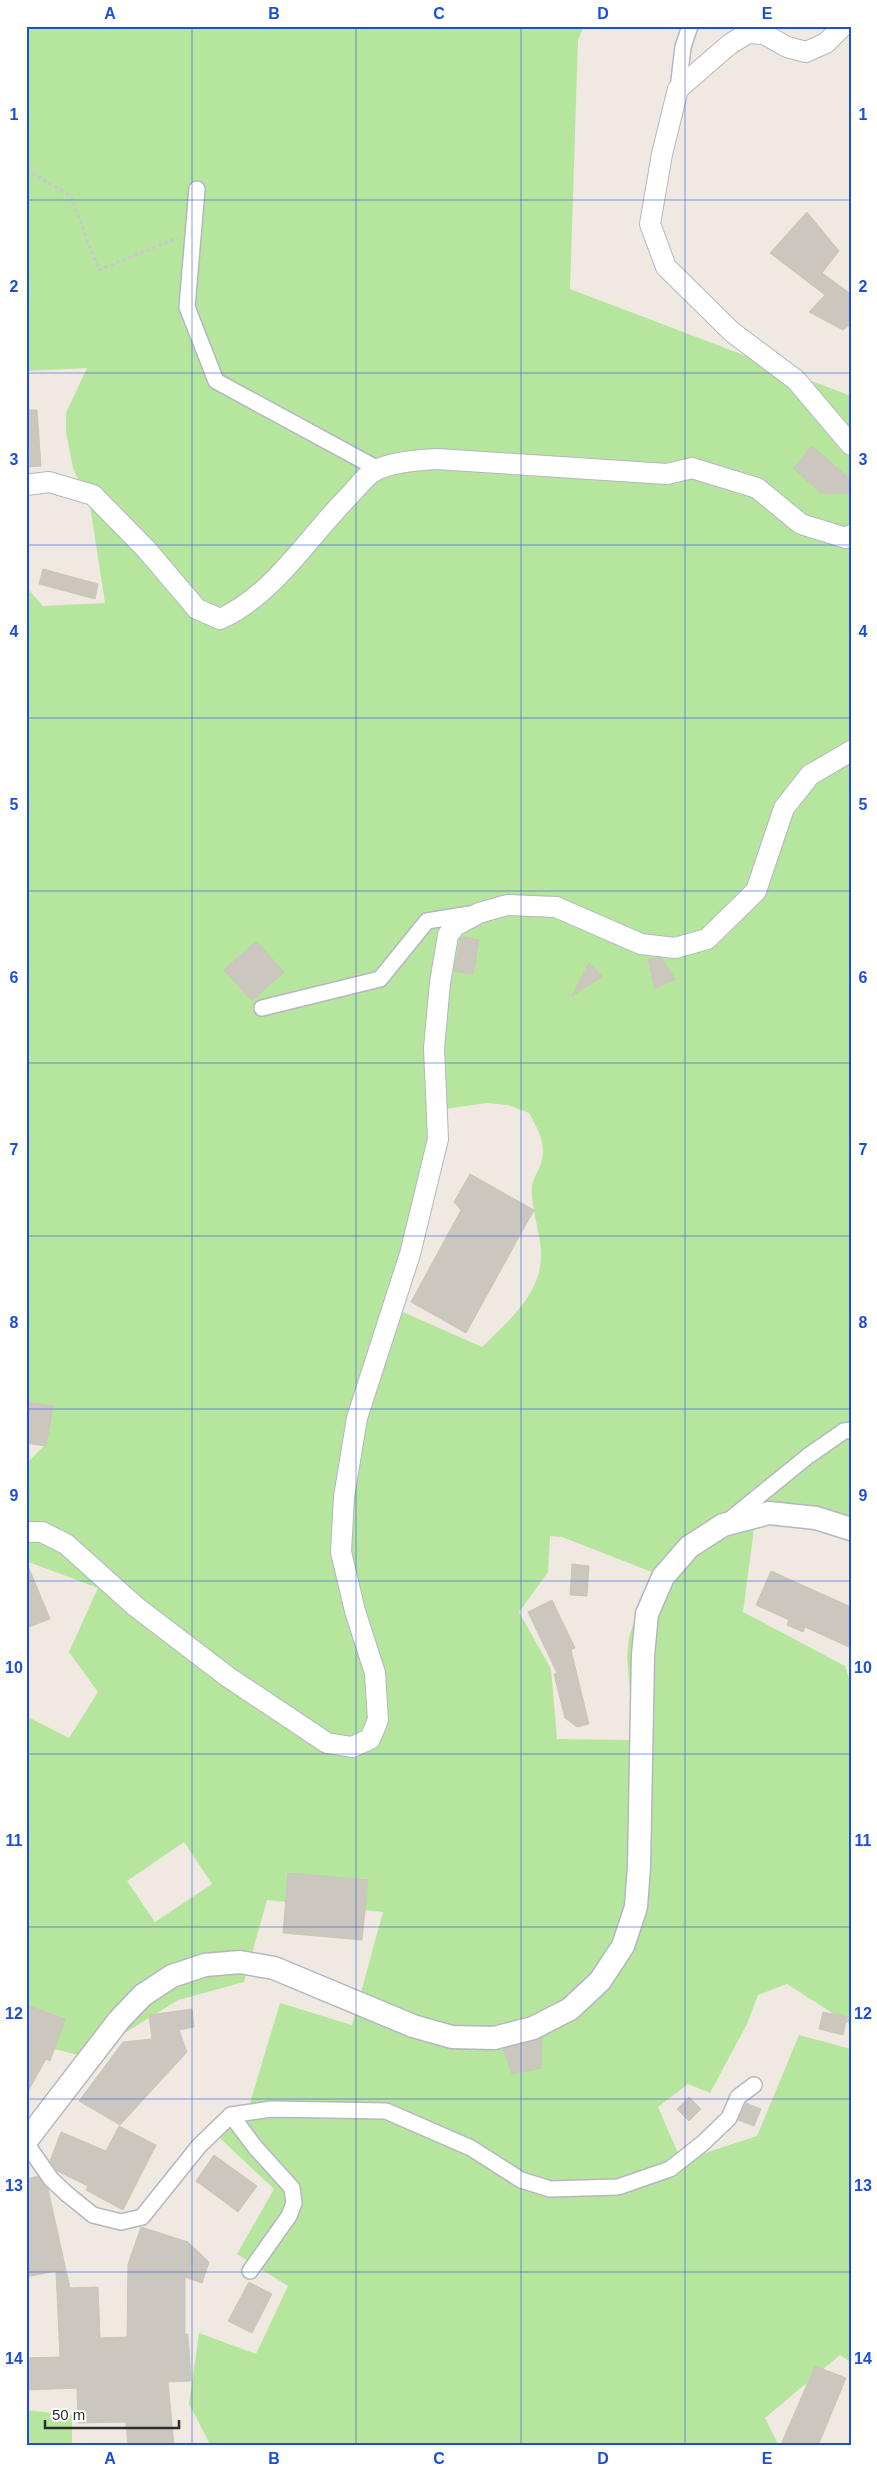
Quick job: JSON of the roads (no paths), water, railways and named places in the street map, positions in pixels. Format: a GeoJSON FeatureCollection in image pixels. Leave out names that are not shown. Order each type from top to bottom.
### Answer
{"type":"FeatureCollection","features":[{"type":"Feature","properties":{"kind":"main road"},"geometry":{"type":"LineString","coordinates":[[26,2142],[119,2020],[143,1995],[172,1976],[205,1965],[240,1962],[274,1968],[413,2026],[452,2037],[502,2036],[533,2028],[570,2009],[600,1981],[623,1946],[636,1907],[639,1866],[643,1655],[647,1614],[663,1577],[689,1547],[723,1525],[769,1513],[816,1518],[851,1529]]}},
{"type":"Feature","properties":{"kind":"street"},"geometry":{"type":"LineString","coordinates":[[690,26],[683,47],[678,89],[662,154],[650,224],[666,267],[732,332],[796,380],[851,445]]}},
{"type":"Feature","properties":{"kind":"street"},"geometry":{"type":"LineString","coordinates":[[678,89],[730,44],[748,33],[764,34],[787,47],[806,52],[826,43],[843,26]]}},
{"type":"Feature","properties":{"kind":"street"},"geometry":{"type":"LineString","coordinates":[[197,189],[187,307],[216,381],[380,470]]}},
{"type":"Feature","properties":{"kind":"street"},"geometry":{"type":"LineString","coordinates":[[26,485],[49,482],[93,495],[146,549],[197,609],[220,618],[240,610],[290,564],[328,517],[371,473],[407,461],[437,459],[667,474],[692,468],[757,488],[801,524],[846,538],[851,535]]}},
{"type":"Feature","properties":{"kind":"street"},"geometry":{"type":"LineString","coordinates":[[262,1008],[380,979],[427,921],[479,913],[506,905],[556,907],[641,944],[675,948],[707,939],[756,891],[784,808],[810,775],[851,751]]}},
{"type":"Feature","properties":{"kind":"street"},"geometry":{"type":"LineString","coordinates":[[26,1532],[42,1532],[66,1544],[135,1606],[220,1671],[274,1710],[327,1743],[352,1747],[370,1739],[378,1720],[375,1673],[355,1610],[341,1552],[344,1497],[356,1418],[410,1254],[438,1139],[434,1048],[444,949],[448,935],[455,926],[479,913]]}},
{"type":"Feature","properties":{"kind":"street"},"geometry":{"type":"LineString","coordinates":[[723,1525],[808,1456],[844,1432],[851,1430]]}},
{"type":"Feature","properties":{"kind":"street"},"geometry":{"type":"LineString","coordinates":[[26,2142],[51,2179],[67,2194],[93,2215],[122,2222],[142,2217],[199,2146],[231,2115],[271,2110],[386,2111],[471,2148],[521,2180],[550,2189],[618,2187],[670,2169],[729,2118],[738,2097],[754,2085]]}},
{"type":"Feature","properties":{"kind":"street"},"geometry":{"type":"LineString","coordinates":[[231,2115],[255,2147],[292,2188],[294,2203],[290,2216],[250,2271]]}}]}
